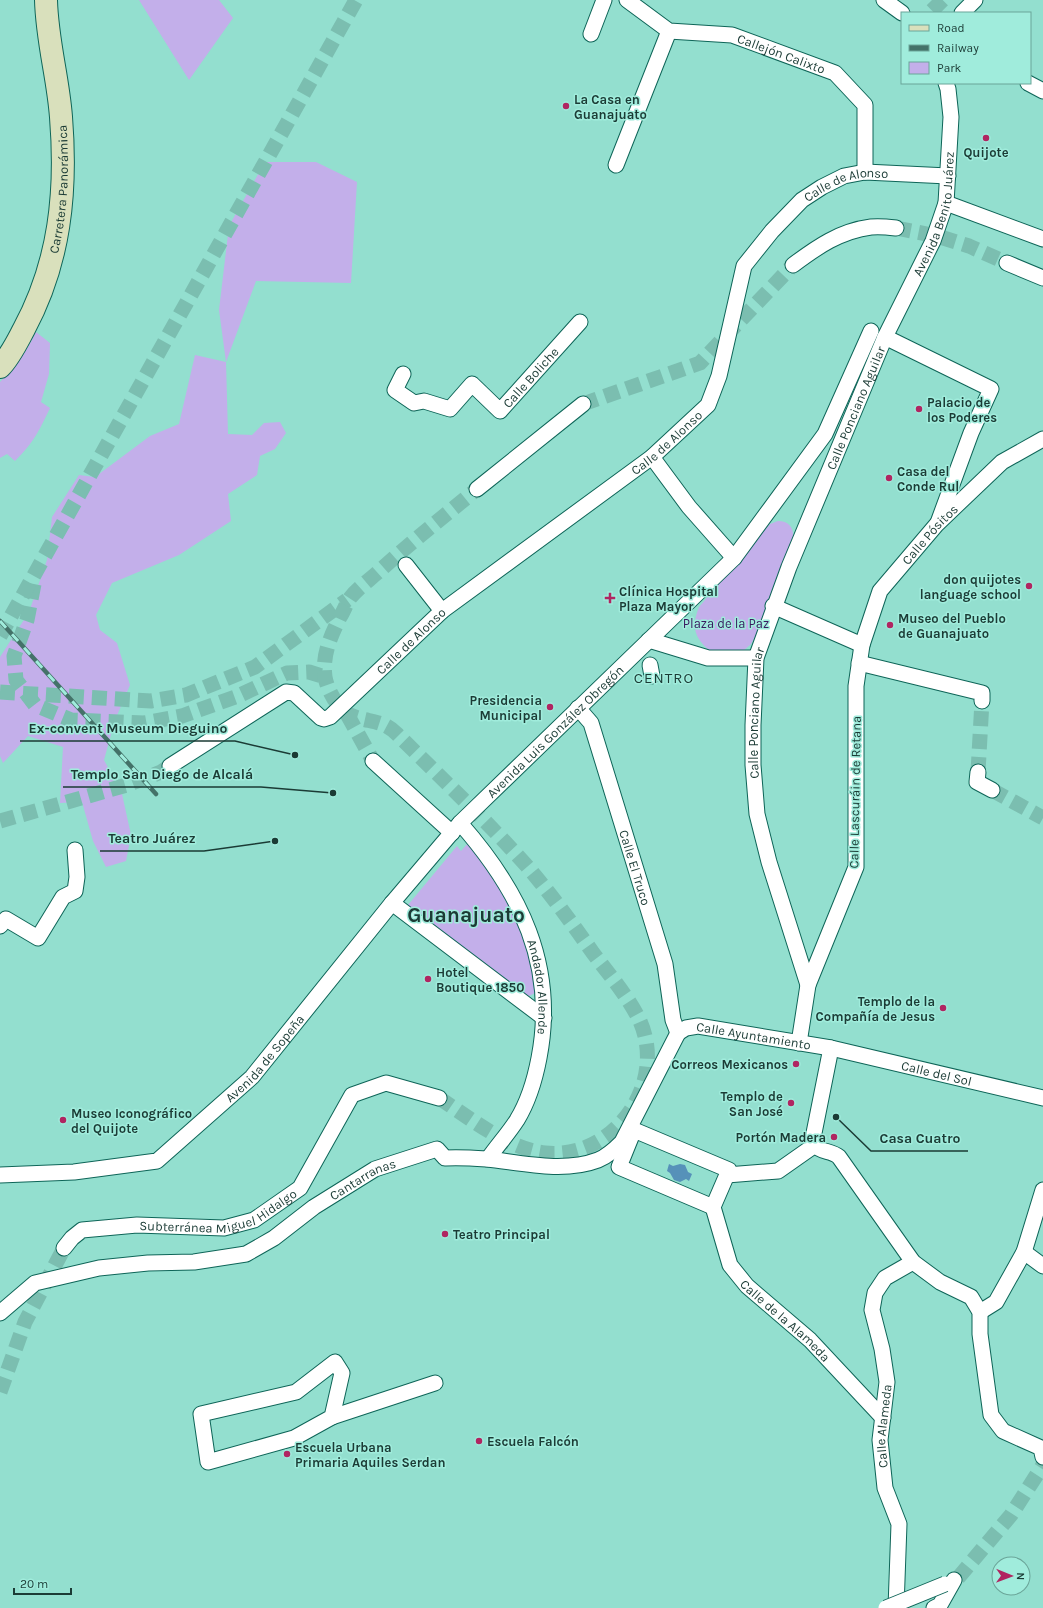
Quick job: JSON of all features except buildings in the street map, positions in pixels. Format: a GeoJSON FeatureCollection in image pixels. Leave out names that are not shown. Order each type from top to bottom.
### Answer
{"type":"FeatureCollection","features":[{"type":"Feature","properties":{"kind":"street","name":"Carretera Panorámica"},"geometry":{"type":"LineString","coordinates":[[0,367],[16,345],[36,305],[52,261],[59,230],[63,190],[61,116],[46,22],[46,0]]}},
{"type":"Feature","properties":{"kind":"street"},"geometry":{"type":"LineString","coordinates":[[591,34],[604,0]]}},
{"type":"Feature","properties":{"kind":"street"},"geometry":{"type":"LineString","coordinates":[[616,165],[670,31],[627,0]]}},
{"type":"Feature","properties":{"kind":"street"},"geometry":{"type":"LineString","coordinates":[[963,12],[975,0]]}},
{"type":"Feature","properties":{"kind":"street"},"geometry":{"type":"LineString","coordinates":[[884,2],[901,12]]}},
{"type":"Feature","properties":{"kind":"street","name":"Callejón Calixto"},"geometry":{"type":"LineString","coordinates":[[670,31],[732,35],[835,73],[865,105],[864,172]]}},
{"type":"Feature","properties":{"kind":"street","name":"Avenida Benito Juárez"},"geometry":{"type":"LineString","coordinates":[[878,334],[933,241],[946,203],[951,117],[946,84]]}},
{"type":"Feature","properties":{"kind":"street"},"geometry":{"type":"LineString","coordinates":[[1030,84],[1043,91]]}},
{"type":"Feature","properties":{"kind":"street","name":"Calle de Alonso"},"geometry":{"type":"LineString","coordinates":[[170,766],[286,692],[294,693],[324,719],[330,717],[442,611],[652,457],[708,405],[719,376],[744,266],[772,231],[802,200],[822,187],[844,176],[864,172],[948,176]]}},
{"type":"Feature","properties":{"kind":"street"},"geometry":{"type":"LineString","coordinates":[[946,203],[1043,239]]}},
{"type":"Feature","properties":{"kind":"street"},"geometry":{"type":"LineString","coordinates":[[793,265],[812,250],[833,238],[848,232],[871,227],[896,228]]}},
{"type":"Feature","properties":{"kind":"street"},"geometry":{"type":"LineString","coordinates":[[1008,263],[1043,278]]}},
{"type":"Feature","properties":{"kind":"street","name":"Calle Boliche"},"geometry":{"type":"LineString","coordinates":[[403,374],[395,390],[414,403],[424,401],[450,409],[472,384],[500,411],[580,322]]}},
{"type":"Feature","properties":{"kind":"street"},"geometry":{"type":"LineString","coordinates":[[649,640],[734,558],[825,434],[878,334],[991,389],[971,433],[938,524]]}},
{"type":"Feature","properties":{"kind":"street","name":"Calle Ponciano Aguilar"},"geometry":{"type":"LineString","coordinates":[[808,985],[769,862],[757,814],[753,765],[756,658],[773,606],[878,334]]}},
{"type":"Feature","properties":{"kind":"street"},"geometry":{"type":"LineString","coordinates":[[477,489],[583,404]]}},
{"type":"Feature","properties":{"kind":"street","name":"Calle Pósitos"},"geometry":{"type":"LineString","coordinates":[[860,663],[862,645],[880,591],[938,524],[1002,462],[1043,439]]}},
{"type":"Feature","properties":{"kind":"street"},"geometry":{"type":"LineString","coordinates":[[652,457],[689,507],[734,558]]}},
{"type":"Feature","properties":{"kind":"street"},"geometry":{"type":"LineString","coordinates":[[406,565],[442,611]]}},
{"type":"Feature","properties":{"kind":"street"},"geometry":{"type":"LineString","coordinates":[[773,606],[862,645]]}},
{"type":"Feature","properties":{"kind":"street"},"geometry":{"type":"LineString","coordinates":[[649,640],[708,658],[756,658]]}},
{"type":"Feature","properties":{"kind":"street","name":"Avenida Luis González Obregón"},"geometry":{"type":"LineString","coordinates":[[456,828],[649,640]]}},
{"type":"Feature","properties":{"kind":"street"},"geometry":{"type":"LineString","coordinates":[[860,663],[982,697]]}},
{"type":"Feature","properties":{"kind":"street","name":"Calle Lascuráin de Retana"},"geometry":{"type":"LineString","coordinates":[[808,985],[856,867],[856,686],[860,663]]}},
{"type":"Feature","properties":{"kind":"street","name":"Calle El Truco"},"geometry":{"type":"LineString","coordinates":[[578,708],[591,723],[665,964],[674,1020],[678,1033]]}},
{"type":"Feature","properties":{"kind":"street","name":"Andador Allende"},"geometry":{"type":"LineString","coordinates":[[373,762],[456,828],[487,855],[504,881],[521,914],[536,953],[541,975],[544,1018],[535,1075],[525,1104],[517,1120],[488,1159]]}},
{"type":"Feature","properties":{"kind":"street","name":"Avenida de Sopeña"},"geometry":{"type":"LineString","coordinates":[[0,1175],[74,1172],[156,1161],[252,1077],[392,903],[456,828]]}},
{"type":"Feature","properties":{"kind":"street"},"geometry":{"type":"LineString","coordinates":[[0,926],[6,919],[38,938],[63,897],[74,891],[77,877],[75,850]]}},
{"type":"Feature","properties":{"kind":"street"},"geometry":{"type":"LineString","coordinates":[[392,903],[544,1018]]}},
{"type":"Feature","properties":{"kind":"street"},"geometry":{"type":"LineString","coordinates":[[799,1043],[808,985]]}},
{"type":"Feature","properties":{"kind":"street","name":"Calle Ayuntamiento"},"geometry":{"type":"LineString","coordinates":[[678,1033],[686,1028],[698,1026],[831,1048]]}},
{"type":"Feature","properties":{"kind":"street","name":"Cantarranas"},"geometry":{"type":"LineString","coordinates":[[0,1313],[35,1283],[99,1268],[148,1263],[201,1262],[246,1254],[274,1238],[314,1206],[358,1178],[375,1169],[437,1149],[445,1158],[488,1159],[540,1166],[564,1166],[597,1160],[610,1154],[622,1142],[678,1033]]}},
{"type":"Feature","properties":{"kind":"street"},"geometry":{"type":"LineString","coordinates":[[831,1048],[813,1138],[814,1146],[820,1150],[832,1152],[839,1157],[913,1262],[940,1282],[971,1297],[980,1312],[980,1334],[992,1415],[1003,1431],[1041,1448],[1043,1456]]}},
{"type":"Feature","properties":{"kind":"street","name":"Calle del Sol"},"geometry":{"type":"LineString","coordinates":[[831,1048],[1043,1098]]}},
{"type":"Feature","properties":{"kind":"street","name":"Subterránea Miguel Hidalgo"},"geometry":{"type":"LineString","coordinates":[[64,1248],[72,1238],[82,1230],[137,1225],[224,1228],[254,1220],[300,1188],[352,1095],[386,1083],[439,1098]]}},
{"type":"Feature","properties":{"kind":"street"},"geometry":{"type":"LineString","coordinates":[[634,1130],[729,1170],[727,1175],[713,1207],[619,1167],[634,1130]]}},
{"type":"Feature","properties":{"kind":"street"},"geometry":{"type":"LineString","coordinates":[[727,1175],[778,1171],[814,1146]]}},
{"type":"Feature","properties":{"kind":"street"},"geometry":{"type":"LineString","coordinates":[[980,1312],[996,1302],[1024,1252],[1043,1190]]}},
{"type":"Feature","properties":{"kind":"street","name":"Calle de la Alameda"},"geometry":{"type":"LineString","coordinates":[[713,1207],[730,1265],[747,1286],[810,1340],[883,1418]]}},
{"type":"Feature","properties":{"kind":"street"},"geometry":{"type":"LineString","coordinates":[[1024,1252],[1043,1266]]}},
{"type":"Feature","properties":{"kind":"street","name":"Calle Alameda"},"geometry":{"type":"LineString","coordinates":[[896,1608],[899,1524],[885,1488],[880,1440],[887,1382],[882,1349],[872,1310],[875,1293],[885,1278],[913,1262]]}},
{"type":"Feature","properties":{"kind":"street"},"geometry":{"type":"LineString","coordinates":[[332,1417],[342,1373],[335,1362],[296,1392],[201,1414],[208,1462],[294,1438],[332,1417],[435,1383]]}},
{"type":"Feature","properties":{"kind":"street"},"geometry":{"type":"LineString","coordinates":[[886,1608],[952,1580],[940,1605],[934,1608]]}},
{"type":"Feature","properties":{"kind":"green space"},"geometry":{"type":"Polygon","coordinates":[[[139,0],[219,0],[233,18],[189,80],[139,0]]]}},
{"type":"Feature","properties":{"kind":"green space"},"geometry":{"type":"Polygon","coordinates":[[[265,162],[316,162],[357,182],[351,283],[256,281],[226,362],[219,310],[229,226],[265,162]]]}},
{"type":"Feature","properties":{"kind":"green space"},"geometry":{"type":"Polygon","coordinates":[[[36,332],[50,343],[49,374],[41,402],[50,408],[36,436],[15,461],[7,454],[0,458],[0,382],[20,358],[36,332]]]}},
{"type":"Feature","properties":{"kind":"green space"},"geometry":{"type":"Polygon","coordinates":[[[195,355],[226,362],[228,434],[252,435],[264,423],[280,422],[286,433],[275,449],[260,456],[257,475],[228,494],[231,521],[179,555],[112,583],[96,615],[100,630],[117,643],[130,685],[115,720],[104,760],[122,794],[131,835],[126,861],[106,867],[93,841],[82,802],[60,803],[63,747],[28,736],[3,763],[0,756],[0,657],[29,612],[47,560],[52,517],[79,475],[95,477],[150,436],[179,424],[195,355]]]}},
{"type":"Feature","properties":{"kind":"green space","name":"Plaza de la Paz"},"geometry":{"type":"Polygon","coordinates":[[[778,521],[785,522],[792,528],[793,538],[756,635],[751,644],[742,652],[711,652],[701,642],[696,632],[695,620],[699,607],[770,524],[778,521]]]}},
{"type":"Feature","properties":{"kind":"green space"},"geometry":{"type":"Polygon","coordinates":[[[469,842],[497,884],[527,938],[535,993],[527,997],[408,905],[457,846],[461,851],[469,842]]]}},
{"type":"Feature","properties":{"kind":"water"},"geometry":{"type":"Polygon","coordinates":[[[669,1164],[673,1166],[680,1164],[685,1165],[688,1172],[692,1174],[689,1181],[686,1179],[680,1182],[674,1180],[667,1171],[669,1164]]]}},
{"type":"Feature","properties":{"kind":"tunnel"},"geometry":{"type":"LineString","coordinates":[[0,636],[356,0]]}},
{"type":"Feature","properties":{"kind":"tunnel"},"geometry":{"type":"LineString","coordinates":[[932,0],[944,12]]}},
{"type":"Feature","properties":{"kind":"tunnel"},"geometry":{"type":"LineString","coordinates":[[896,228],[937,236],[969,246],[1007,263]]}},
{"type":"Feature","properties":{"kind":"tunnel"},"geometry":{"type":"LineString","coordinates":[[583,404],[700,363],[793,265]]}},
{"type":"Feature","properties":{"kind":"tunnel"},"geometry":{"type":"LineString","coordinates":[[439,1098],[490,1132],[517,1146],[545,1153],[571,1152],[594,1144],[614,1130],[630,1111],[641,1090],[647,1066],[646,1041],[638,1017],[633,1008],[569,919],[526,865],[495,831],[397,734],[386,726],[350,715],[341,709],[334,699],[326,682],[324,669],[326,653],[337,624],[350,598],[359,588],[477,489]]}},
{"type":"Feature","properties":{"kind":"tunnel"},"geometry":{"type":"LineString","coordinates":[[34,584],[27,620],[14,656],[16,680],[35,705],[71,720],[144,723],[182,716],[238,696],[287,673],[309,672],[325,677]]}},
{"type":"Feature","properties":{"kind":"tunnel"},"geometry":{"type":"LineString","coordinates":[[0,692],[151,701],[186,695],[255,667],[347,600]]}},
{"type":"Feature","properties":{"kind":"tunnel"},"geometry":{"type":"LineString","coordinates":[[978,772],[982,701]]}},
{"type":"Feature","properties":{"kind":"tunnel"},"geometry":{"type":"LineString","coordinates":[[347,714],[373,761]]}},
{"type":"Feature","properties":{"kind":"tunnel"},"geometry":{"type":"LineString","coordinates":[[0,821],[127,785],[161,772],[170,766]]}},
{"type":"Feature","properties":{"kind":"tunnel"},"geometry":{"type":"LineString","coordinates":[[992,790],[1043,818]]}},
{"type":"Feature","properties":{"kind":"tunnel"},"geometry":{"type":"LineString","coordinates":[[0,1392],[25,1322],[64,1248]]}},
{"type":"Feature","properties":{"kind":"tunnel"},"geometry":{"type":"LineString","coordinates":[[958,1578],[1011,1515],[1043,1465]]}},
{"type":"Feature","properties":{"kind":"railway"},"geometry":{"type":"LineString","coordinates":[[0,621],[156,794]]}},
{"type":"Feature","properties":{"kind":"place","name":"La Casa en Guanajuato"},"geometry":{"type":"Point","coordinates":[566,106]}},
{"type":"Feature","properties":{"kind":"place","name":"Quijote"},"geometry":{"type":"Point","coordinates":[986,138]}},
{"type":"Feature","properties":{"kind":"place","name":"Palacio de los Poderes"},"geometry":{"type":"Point","coordinates":[919,409]}},
{"type":"Feature","properties":{"kind":"place","name":"Casa del Conde Rul"},"geometry":{"type":"Point","coordinates":[889,478]}},
{"type":"Feature","properties":{"kind":"place","name":"don quijotes language school"},"geometry":{"type":"Point","coordinates":[1029,586]}},
{"type":"Feature","properties":{"kind":"place","name":"Clínica Hospital Plaza Mayor"},"geometry":{"type":"Point","coordinates":[610,598]}},
{"type":"Feature","properties":{"kind":"place","name":"Museo del Pueblo de Guanajuato"},"geometry":{"type":"Point","coordinates":[890,625]}},
{"type":"Feature","properties":{"kind":"place","name":"Presidencia Municipal"},"geometry":{"type":"Point","coordinates":[550,707]}},
{"type":"Feature","properties":{"kind":"place","name":"Ex-convent Museum Dieguino"},"geometry":{"type":"Point","coordinates":[295,755]}},
{"type":"Feature","properties":{"kind":"place","name":"Templo San Diego de Alcalá"},"geometry":{"type":"Point","coordinates":[333,793]}},
{"type":"Feature","properties":{"kind":"place","name":"Teatro Juárez"},"geometry":{"type":"Point","coordinates":[275,841]}},
{"type":"Feature","properties":{"kind":"place","name":"Hotel Boutique 1850"},"geometry":{"type":"Point","coordinates":[428,979]}},
{"type":"Feature","properties":{"kind":"place","name":"Templo de la Compañía de Jesus"},"geometry":{"type":"Point","coordinates":[943,1008]}},
{"type":"Feature","properties":{"kind":"place","name":"Correos Mexicanos"},"geometry":{"type":"Point","coordinates":[796,1064]}},
{"type":"Feature","properties":{"kind":"place","name":"Templo de San José"},"geometry":{"type":"Point","coordinates":[791,1103]}},
{"type":"Feature","properties":{"kind":"place","name":"Casa Cuatro"},"geometry":{"type":"Point","coordinates":[836,1117]}},
{"type":"Feature","properties":{"kind":"place","name":"Museo Iconográfico del Quijote"},"geometry":{"type":"Point","coordinates":[63,1120]}},
{"type":"Feature","properties":{"kind":"place","name":"Portón Madera"},"geometry":{"type":"Point","coordinates":[834,1137]}},
{"type":"Feature","properties":{"kind":"place","name":"Teatro Principal"},"geometry":{"type":"Point","coordinates":[445,1234]}},
{"type":"Feature","properties":{"kind":"place","name":"Escuela Falcón"},"geometry":{"type":"Point","coordinates":[479,1441]}},
{"type":"Feature","properties":{"kind":"place","name":"Escuela Urbana Primaria Aquiles Serdan"},"geometry":{"type":"Point","coordinates":[287,1454]}},
{"type":"Feature","properties":{"kind":"district","name":"CENTRO"},"geometry":{"type":"Point","coordinates":[664,678]}},
{"type":"Feature","properties":{"kind":"district","name":"Guanajuato"},"geometry":{"type":"Point","coordinates":[466,915]}}]}
